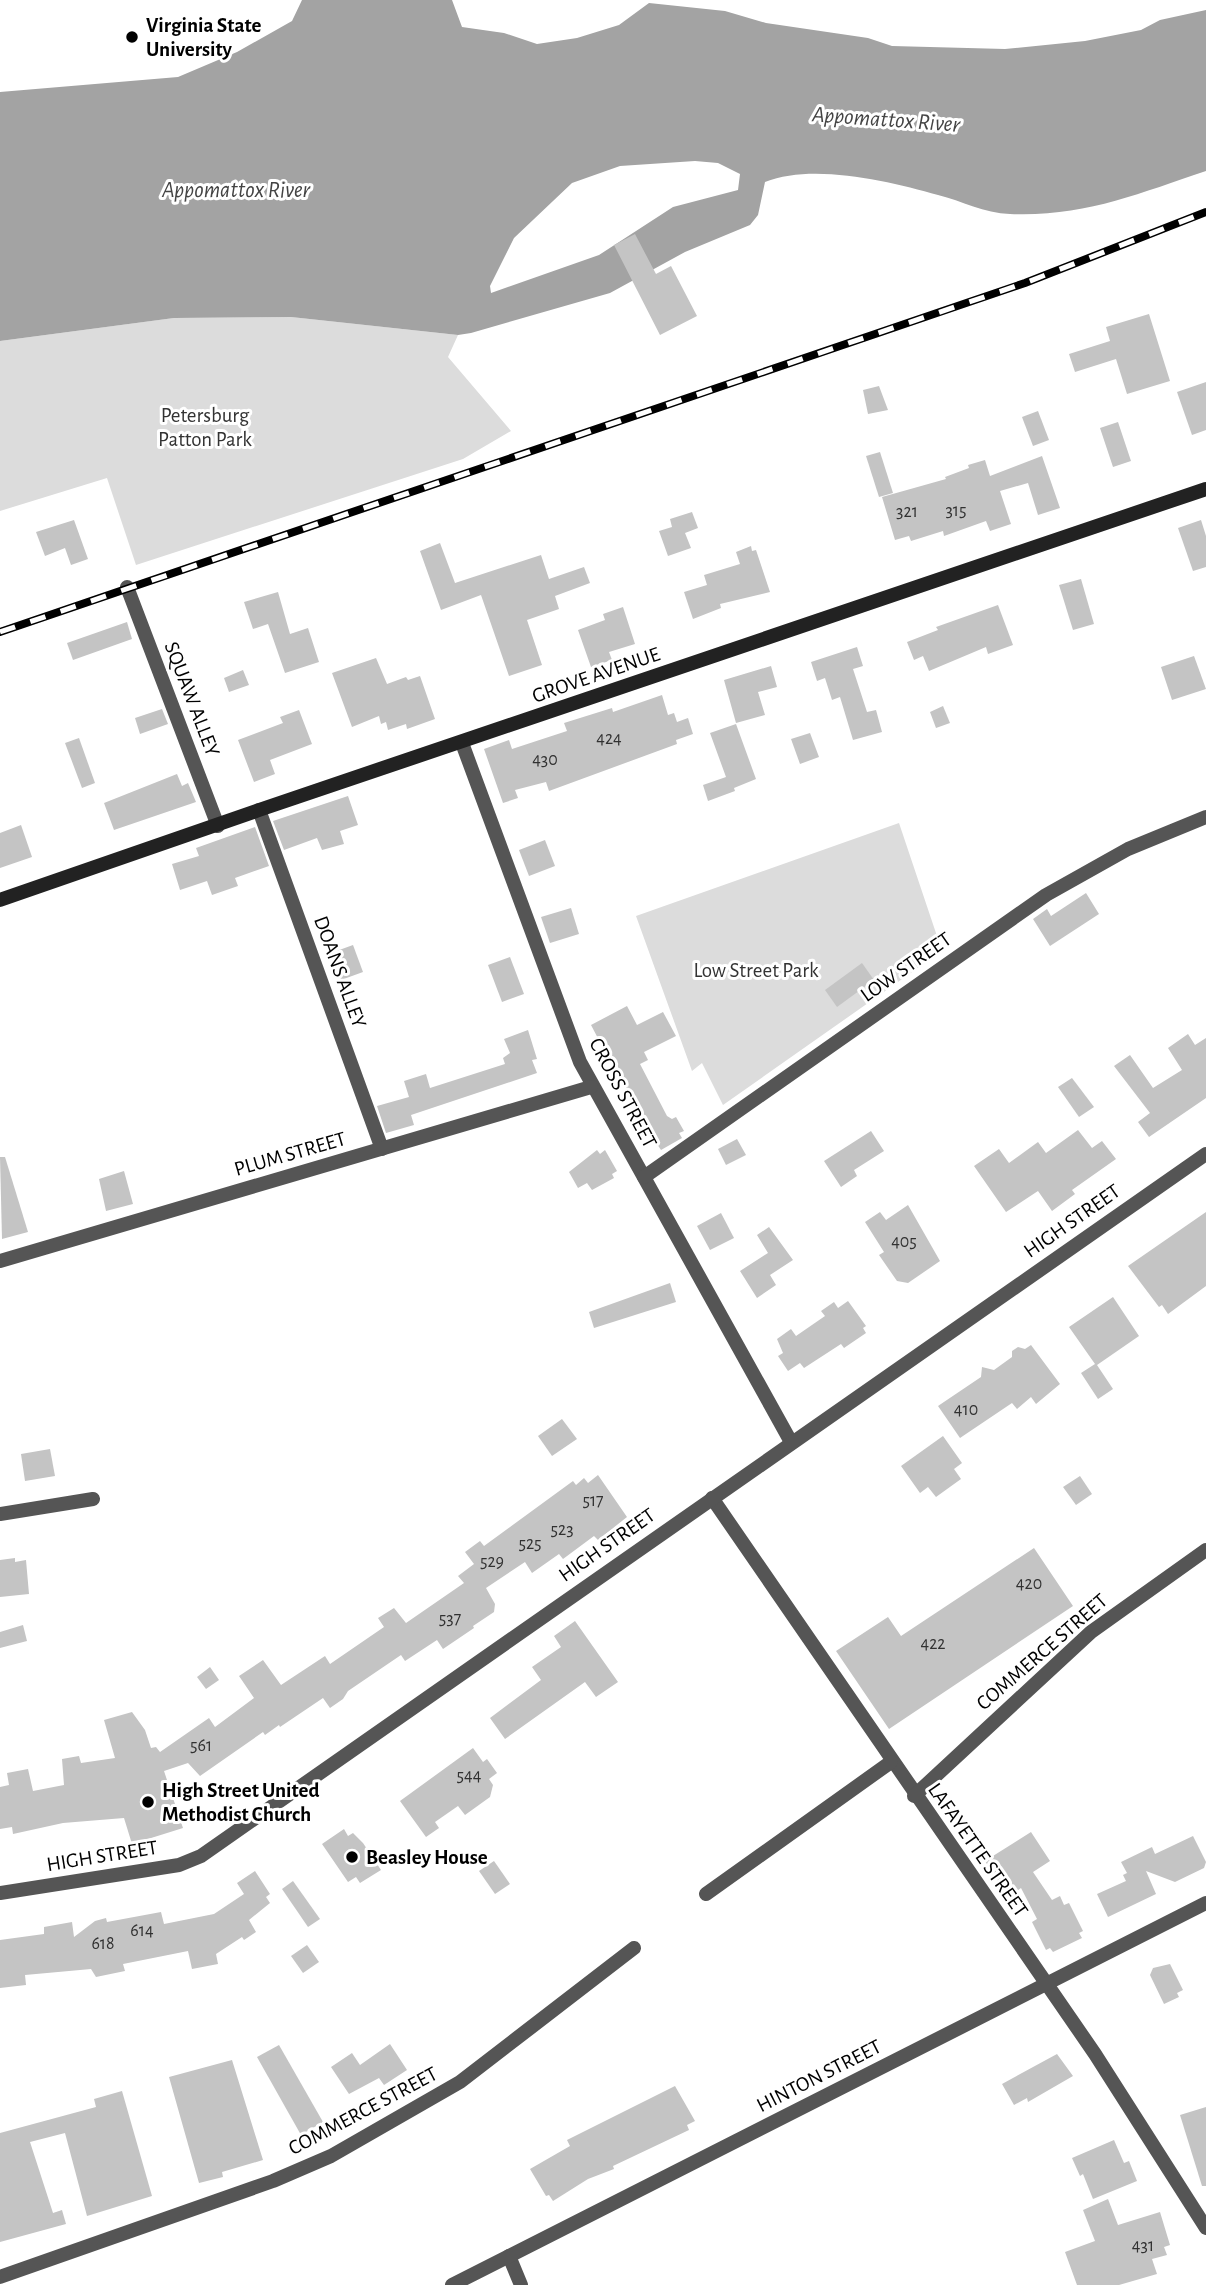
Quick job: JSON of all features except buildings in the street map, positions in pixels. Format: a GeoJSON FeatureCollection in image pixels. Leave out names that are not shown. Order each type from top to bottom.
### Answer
{"type":"FeatureCollection","features":[{"type":"Feature","properties":{"kind":"main road","name":"GROVE AVENUE"},"geometry":{"type":"LineString","coordinates":[[0,900],[1206,489]]}},
{"type":"Feature","properties":{"kind":"street","name":"SQUAW ALLEY"},"geometry":{"type":"LineString","coordinates":[[127,587],[218,826]]}},
{"type":"Feature","properties":{"kind":"street","name":"CROSS STREET"},"geometry":{"type":"LineString","coordinates":[[462,743],[546,977],[592,1087],[791,1442]]}},
{"type":"Feature","properties":{"kind":"street","name":"DOANS ALLEY"},"geometry":{"type":"LineString","coordinates":[[258,810],[382,1149]]}},
{"type":"Feature","properties":{"kind":"street","name":"LOW STREET"},"geometry":{"type":"LineString","coordinates":[[644,1177],[1046,895],[1128,849],[1206,817]]}},
{"type":"Feature","properties":{"kind":"street","name":"PLUM STREET"},"geometry":{"type":"LineString","coordinates":[[0,1261],[592,1087]]}},
{"type":"Feature","properties":{"kind":"street","name":"HIGH STREET"},"geometry":{"type":"LineString","coordinates":[[0,1893],[179,1865],[201,1856],[1206,1154]]}},
{"type":"Feature","properties":{"kind":"street","name":"LAFAYETTE STREET"},"geometry":{"type":"LineString","coordinates":[[712,1498],[914,1796],[1094,2054],[1206,2228]]}},
{"type":"Feature","properties":{"kind":"street"},"geometry":{"type":"LineString","coordinates":[[0,1514],[93,1499]]}},
{"type":"Feature","properties":{"kind":"street","name":"COMMERCE STREET"},"geometry":{"type":"LineString","coordinates":[[914,1796],[1091,1632],[1206,1550]]}},
{"type":"Feature","properties":{"kind":"street"},"geometry":{"type":"LineString","coordinates":[[706,1894],[891,1762]]}},
{"type":"Feature","properties":{"kind":"street","name":"HINTON STREET"},"geometry":{"type":"LineString","coordinates":[[452,2285],[1206,1903]]}},
{"type":"Feature","properties":{"kind":"street","name":"COMMERCE STREET"},"geometry":{"type":"LineString","coordinates":[[0,2277],[273,2181],[342,2150],[460,2082],[634,1948]]}},
{"type":"Feature","properties":{"kind":"street"},"geometry":{"type":"LineString","coordinates":[[509,2256],[521,2285]]}},
{"type":"Feature","properties":{"kind":"green space","name":"Petersburg Patton Park"},"geometry":{"type":"Polygon","coordinates":[[[291,317],[458,335],[448,357],[511,431],[463,459],[136,565],[107,478],[0,511],[0,341],[174,318],[291,317]]]}},
{"type":"Feature","properties":{"kind":"green space","name":"Low Street Park"},"geometry":{"type":"Polygon","coordinates":[[[899,823],[942,951],[723,1105],[702,1063],[692,1071],[636,916],[899,823]]]}},
{"type":"Feature","properties":{"kind":"water","name":"Appomattox River"},"geometry":{"type":"Polygon","coordinates":[[[302,0],[452,0],[462,27],[504,33],[537,44],[577,38],[619,25],[649,3],[725,11],[766,23],[868,38],[892,46],[1005,49],[1085,41],[1141,30],[1160,20],[1206,10],[1206,171],[1110,202],[1037,214],[991,211],[947,197],[851,176],[805,174],[784,177],[765,182],[758,215],[750,225],[685,252],[610,293],[458,335],[291,317],[174,318],[0,341],[0,92],[178,77],[237,52],[292,21],[302,0]],[[695,161],[620,166],[572,183],[514,238],[490,286],[491,293],[599,255],[673,207],[738,190],[740,174],[718,163],[695,161]]]}},
{"type":"Feature","properties":{"kind":"railway"},"geometry":{"type":"LineString","coordinates":[[0,632],[1025,283],[1206,212]]}},
{"type":"Feature","properties":{"kind":"place","name":"Virginia State University"},"geometry":{"type":"Point","coordinates":[132,37]}},
{"type":"Feature","properties":{"kind":"place","name":"High Street United Methodist Church"},"geometry":{"type":"Point","coordinates":[148,1802]}},
{"type":"Feature","properties":{"kind":"place","name":"Beasley House"},"geometry":{"type":"Point","coordinates":[352,1857]}}]}
